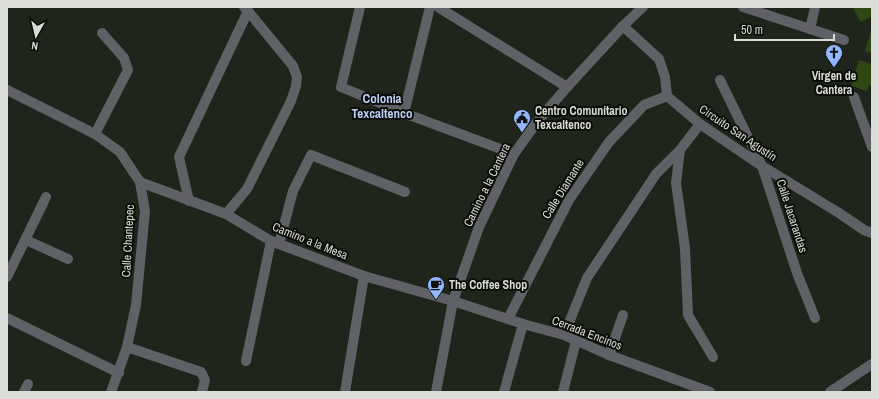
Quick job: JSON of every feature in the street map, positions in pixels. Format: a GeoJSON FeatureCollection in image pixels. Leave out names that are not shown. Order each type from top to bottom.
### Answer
{"type":"FeatureCollection","features":[{"type":"Feature","properties":{"kind":"street"},"geometry":{"type":"LineString","coordinates":[[360,7],[341,87],[514,154]]}},
{"type":"Feature","properties":{"kind":"street"},"geometry":{"type":"LineString","coordinates":[[404,112],[430,7]]}},
{"type":"Feature","properties":{"kind":"street"},"geometry":{"type":"LineString","coordinates":[[438,7],[566,87]]}},
{"type":"Feature","properties":{"kind":"street","name":"Camino a la Cantera"},"geometry":{"type":"LineString","coordinates":[[436,392],[453,301],[479,227],[514,154],[537,122],[566,87],[623,26],[643,7]]}},
{"type":"Feature","properties":{"kind":"street"},"geometry":{"type":"LineString","coordinates":[[810,29],[815,7]]}},
{"type":"Feature","properties":{"kind":"street"},"geometry":{"type":"LineString","coordinates":[[747,8],[844,40]]}},
{"type":"Feature","properties":{"kind":"street"},"geometry":{"type":"LineString","coordinates":[[189,201],[179,157],[246,9],[294,66],[297,77],[296,86],[290,102],[247,189],[226,214]]}},
{"type":"Feature","properties":{"kind":"street"},"geometry":{"type":"LineString","coordinates":[[623,26],[659,59],[665,77],[667,96]]}},
{"type":"Feature","properties":{"kind":"street"},"geometry":{"type":"LineString","coordinates":[[96,134],[128,70],[124,58],[102,33]]}},
{"type":"Feature","properties":{"kind":"street","name":"Calle Jacarandas"},"geometry":{"type":"LineString","coordinates":[[720,80],[762,166],[797,273],[815,318]]}},
{"type":"Feature","properties":{"kind":"street","name":"Calle Chantepec"},"geometry":{"type":"LineString","coordinates":[[7,90],[96,134],[120,152],[140,182],[145,211],[136,306],[127,347],[111,392]]}},
{"type":"Feature","properties":{"kind":"street","name":"Circuito San Agustín"},"geometry":{"type":"LineString","coordinates":[[667,96],[700,124],[762,166],[864,230],[872,233]]}},
{"type":"Feature","properties":{"kind":"street","name":"Calle Diamante"},"geometry":{"type":"LineString","coordinates":[[508,319],[569,200],[609,142],[644,105],[667,96]]}},
{"type":"Feature","properties":{"kind":"street"},"geometry":{"type":"LineString","coordinates":[[854,97],[872,147]]}},
{"type":"Feature","properties":{"kind":"street"},"geometry":{"type":"LineString","coordinates":[[564,335],[587,278],[656,174],[680,150],[700,124]]}},
{"type":"Feature","properties":{"kind":"street"},"geometry":{"type":"LineString","coordinates":[[680,150],[676,183],[685,248],[688,314],[712,357]]}},
{"type":"Feature","properties":{"kind":"street"},"geometry":{"type":"LineString","coordinates":[[246,361],[275,242],[293,191],[311,155],[405,192]]}},
{"type":"Feature","properties":{"kind":"street","name":"Camino a la Mesa"},"geometry":{"type":"LineString","coordinates":[[140,182],[226,214],[275,242],[364,276],[453,301]]}},
{"type":"Feature","properties":{"kind":"street"},"geometry":{"type":"LineString","coordinates":[[7,277],[46,197]]}},
{"type":"Feature","properties":{"kind":"street"},"geometry":{"type":"LineString","coordinates":[[26,240],[68,259]]}},
{"type":"Feature","properties":{"kind":"street"},"geometry":{"type":"LineString","coordinates":[[345,392],[364,276]]}},
{"type":"Feature","properties":{"kind":"street","name":"Cerrada Encinos"},"geometry":{"type":"LineString","coordinates":[[453,301],[523,324],[564,335],[609,355],[710,392]]}},
{"type":"Feature","properties":{"kind":"street"},"geometry":{"type":"LineString","coordinates":[[609,355],[623,315]]}},
{"type":"Feature","properties":{"kind":"street"},"geometry":{"type":"LineString","coordinates":[[7,318],[119,373]]}},
{"type":"Feature","properties":{"kind":"street"},"geometry":{"type":"LineString","coordinates":[[504,392],[523,324]]}},
{"type":"Feature","properties":{"kind":"street"},"geometry":{"type":"LineString","coordinates":[[563,392],[576,341]]}},
{"type":"Feature","properties":{"kind":"street"},"geometry":{"type":"LineString","coordinates":[[127,347],[201,372],[205,380],[202,392]]}},
{"type":"Feature","properties":{"kind":"street"},"geometry":{"type":"LineString","coordinates":[[830,392],[872,364]]}},
{"type":"Feature","properties":{"kind":"building"},"geometry":{"type":"Polygon","coordinates":[[[857,7],[872,7],[872,16],[861,22],[853,9],[857,7]]]}},
{"type":"Feature","properties":{"kind":"building"},"geometry":{"type":"Polygon","coordinates":[[[872,28],[872,53],[865,51],[872,28]]]}},
{"type":"Feature","properties":{"kind":"building"},"geometry":{"type":"Polygon","coordinates":[[[859,60],[872,64],[872,85],[869,85],[867,91],[851,86],[859,60]]]}},
{"type":"Feature","properties":{"kind":"place","name":"Virgen de Cantera"},"geometry":{"type":"Point","coordinates":[834,68]}},
{"type":"Feature","properties":{"kind":"place","name":"Centro Comunitario Texcaltenco"},"geometry":{"type":"Point","coordinates":[522,133]}},
{"type":"Feature","properties":{"kind":"place","name":"The Coffee Shop"},"geometry":{"type":"Point","coordinates":[436,300]}},
{"type":"Feature","properties":{"kind":"district","name":"Colonia Texcaltenco"},"geometry":{"type":"Point","coordinates":[382,106]}}]}
